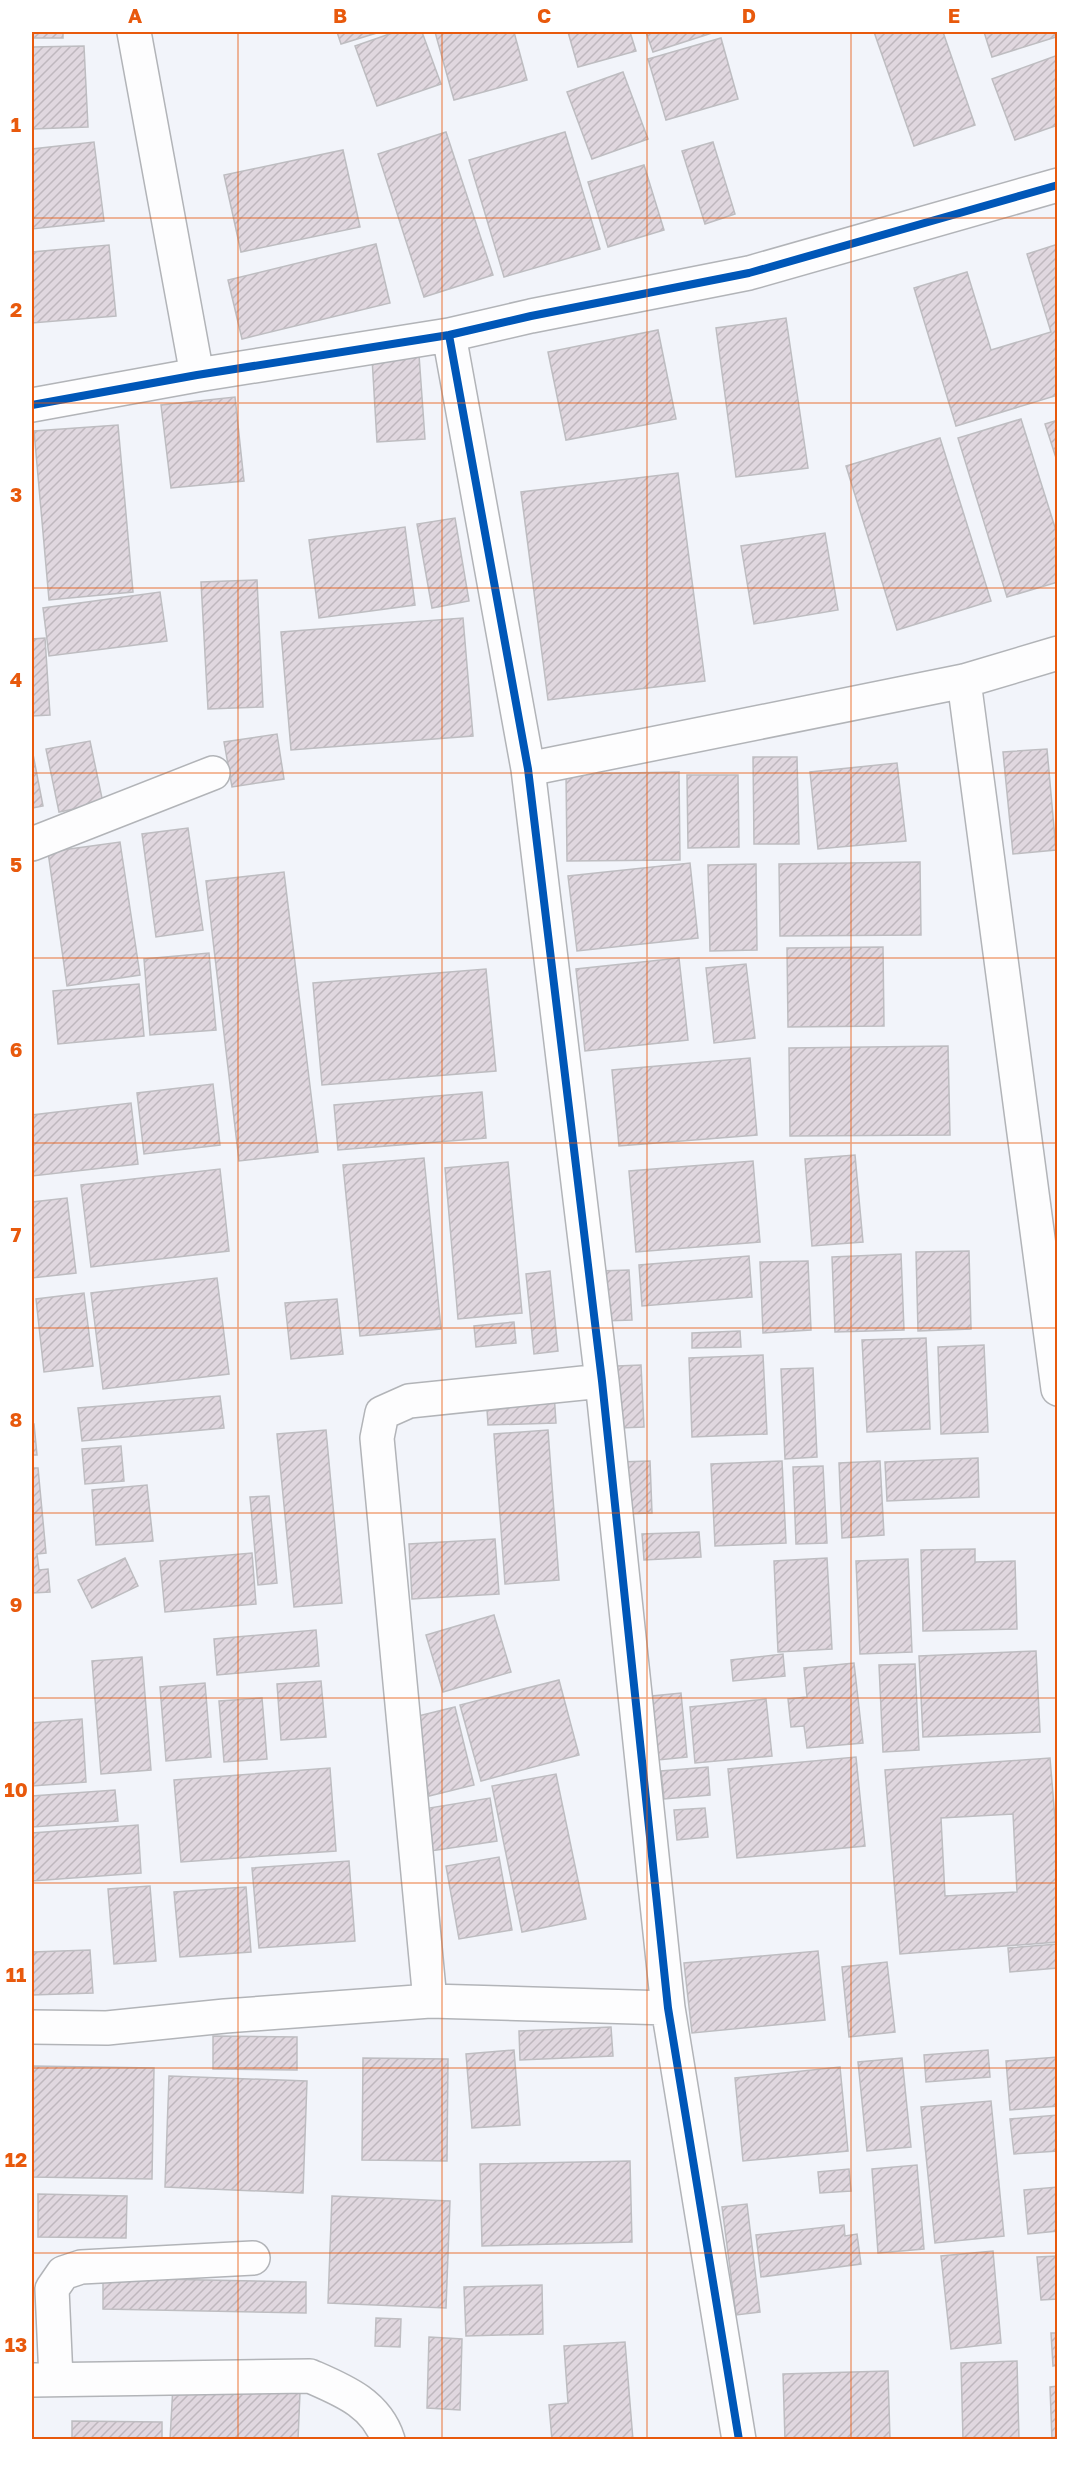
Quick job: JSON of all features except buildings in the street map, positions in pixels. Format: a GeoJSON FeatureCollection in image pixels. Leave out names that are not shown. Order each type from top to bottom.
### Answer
{"type":"FeatureCollection","features":[{"type":"Feature","properties":{"kind":"street"},"geometry":{"type":"LineString","coordinates":[[134,32],[197,375]]}},
{"type":"Feature","properties":{"kind":"street"},"geometry":{"type":"LineString","coordinates":[[32,405],[197,375],[449,335],[531,316],[749,273],[1058,185]]}},
{"type":"Feature","properties":{"kind":"street"},"geometry":{"type":"LineString","coordinates":[[449,335],[528,769],[602,1381],[668,2008],[739,2439]]}},
{"type":"Feature","properties":{"kind":"street"},"geometry":{"type":"LineString","coordinates":[[528,769],[964,681],[1058,654]]}},
{"type":"Feature","properties":{"kind":"street"},"geometry":{"type":"LineString","coordinates":[[964,681],[1058,1389]]}},
{"type":"Feature","properties":{"kind":"street"},"geometry":{"type":"LineString","coordinates":[[32,844],[213,773]]}},
{"type":"Feature","properties":{"kind":"street"},"geometry":{"type":"LineString","coordinates":[[430,2001],[377,1438],[382,1413],[409,1401],[602,1381]]}},
{"type":"Feature","properties":{"kind":"street"},"geometry":{"type":"LineString","coordinates":[[32,2027],[107,2028],[225,2016],[430,2001],[668,2008]]}},
{"type":"Feature","properties":{"kind":"street"},"geometry":{"type":"LineString","coordinates":[[253,2258],[81,2268],[63,2273],[52,2289],[44,2379],[310,2376],[353,2394],[383,2427],[388,2439]]}},
{"type":"Feature","properties":{"kind":"cycle path"},"geometry":{"type":"LineString","coordinates":[[32,405],[197,375],[449,335],[531,316],[749,273],[1058,185]]}},
{"type":"Feature","properties":{"kind":"cycle path"},"geometry":{"type":"LineString","coordinates":[[449,335],[528,769],[602,1381],[668,2008],[739,2440]]}}]}
